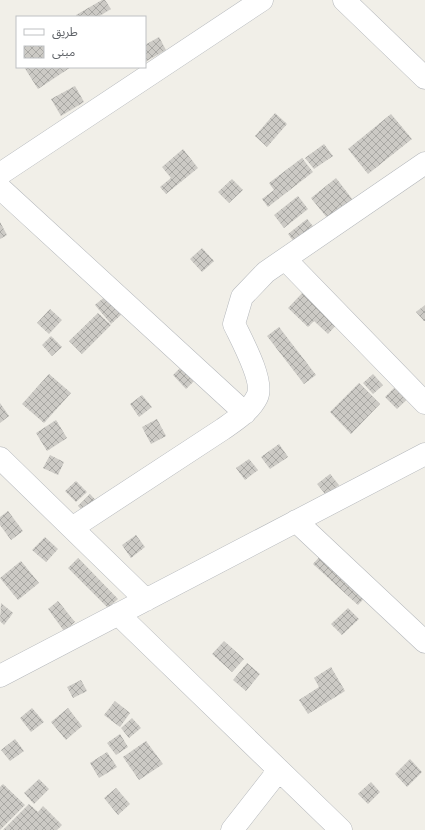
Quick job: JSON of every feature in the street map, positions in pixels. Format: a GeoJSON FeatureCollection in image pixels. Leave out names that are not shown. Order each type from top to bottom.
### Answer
{"type":"FeatureCollection","features":[{"type":"Feature","properties":{"kind":"street"},"geometry":{"type":"LineString","coordinates":[[0,174],[262,0]]}},
{"type":"Feature","properties":{"kind":"street"},"geometry":{"type":"LineString","coordinates":[[344,0],[425,78]]}},
{"type":"Feature","properties":{"kind":"street"},"geometry":{"type":"LineString","coordinates":[[72,528],[245,413],[258,396],[258,380],[253,363],[234,324],[242,298],[266,272],[425,163]]}},
{"type":"Feature","properties":{"kind":"street"},"geometry":{"type":"LineString","coordinates":[[0,188],[245,413]]}},
{"type":"Feature","properties":{"kind":"street"},"geometry":{"type":"LineString","coordinates":[[285,259],[425,403]]}},
{"type":"Feature","properties":{"kind":"street"},"geometry":{"type":"LineString","coordinates":[[0,676],[425,454]]}},
{"type":"Feature","properties":{"kind":"street"},"geometry":{"type":"LineString","coordinates":[[0,458],[146,600]]}},
{"type":"Feature","properties":{"kind":"street"},"geometry":{"type":"LineString","coordinates":[[296,521],[425,642]]}},
{"type":"Feature","properties":{"kind":"street"},"geometry":{"type":"LineString","coordinates":[[118,614],[341,830]]}},
{"type":"Feature","properties":{"kind":"street"},"geometry":{"type":"LineString","coordinates":[[232,830],[279,770]]}},
{"type":"Feature","properties":{"kind":"building"},"geometry":{"type":"Polygon","coordinates":[[[102,0],[105,0],[111,9],[100,16],[76,15],[102,0]]]}},
{"type":"Feature","properties":{"kind":"building"},"geometry":{"type":"Polygon","coordinates":[[[159,37],[166,50],[146,61],[146,44],[159,37]]]}},
{"type":"Feature","properties":{"kind":"building"},"geometry":{"type":"Polygon","coordinates":[[[25,68],[70,68],[38,89],[25,68]]]}},
{"type":"Feature","properties":{"kind":"building"},"geometry":{"type":"Polygon","coordinates":[[[75,86],[84,102],[61,116],[51,99],[75,86]]]}},
{"type":"Feature","properties":{"kind":"building"},"geometry":{"type":"Polygon","coordinates":[[[275,113],[287,124],[267,147],[255,136],[275,113]]]}},
{"type":"Feature","properties":{"kind":"building"},"geometry":{"type":"Polygon","coordinates":[[[391,114],[412,139],[368,174],[348,149],[391,114]]]}},
{"type":"Feature","properties":{"kind":"building"},"geometry":{"type":"Polygon","coordinates":[[[324,144],[333,156],[314,169],[305,158],[324,144]]]}},
{"type":"Feature","properties":{"kind":"building"},"geometry":{"type":"Polygon","coordinates":[[[183,149],[198,168],[166,194],[160,187],[171,178],[162,167],[183,149]]]}},
{"type":"Feature","properties":{"kind":"building"},"geometry":{"type":"Polygon","coordinates":[[[302,158],[313,172],[268,207],[262,199],[274,190],[269,183],[302,158]]]}},
{"type":"Feature","properties":{"kind":"building"},"geometry":{"type":"Polygon","coordinates":[[[336,178],[353,200],[328,219],[311,198],[336,178]]]}},
{"type":"Feature","properties":{"kind":"building"},"geometry":{"type":"Polygon","coordinates":[[[232,179],[243,190],[229,203],[218,192],[232,179]]]}},
{"type":"Feature","properties":{"kind":"building"},"geometry":{"type":"Polygon","coordinates":[[[298,196],[308,209],[284,228],[274,215],[298,196]]]}},
{"type":"Feature","properties":{"kind":"building"},"geometry":{"type":"Polygon","coordinates":[[[307,219],[317,231],[298,247],[288,234],[307,219]]]}},
{"type":"Feature","properties":{"kind":"building"},"geometry":{"type":"Polygon","coordinates":[[[0,222],[7,235],[0,239],[0,222]]]}},
{"type":"Feature","properties":{"kind":"building"},"geometry":{"type":"Polygon","coordinates":[[[202,248],[214,261],[202,272],[190,259],[202,248]]]}},
{"type":"Feature","properties":{"kind":"building"},"geometry":{"type":"Polygon","coordinates":[[[306,289],[340,321],[328,334],[314,321],[308,327],[288,308],[306,289]]]}},
{"type":"Feature","properties":{"kind":"building"},"geometry":{"type":"Polygon","coordinates":[[[107,295],[123,313],[111,324],[95,305],[107,295]]]}},
{"type":"Feature","properties":{"kind":"building"},"geometry":{"type":"Polygon","coordinates":[[[425,305],[425,321],[424,321],[416,312],[425,305]]]}},
{"type":"Feature","properties":{"kind":"building"},"geometry":{"type":"Polygon","coordinates":[[[50,309],[62,320],[49,334],[37,323],[50,309]]]}},
{"type":"Feature","properties":{"kind":"building"},"geometry":{"type":"Polygon","coordinates":[[[98,313],[111,325],[82,354],[69,341],[98,313]]]}},
{"type":"Feature","properties":{"kind":"building"},"geometry":{"type":"Polygon","coordinates":[[[279,327],[316,375],[304,384],[267,336],[279,327]]]}},
{"type":"Feature","properties":{"kind":"building"},"geometry":{"type":"Polygon","coordinates":[[[51,336],[62,347],[52,356],[42,345],[51,336]]]}},
{"type":"Feature","properties":{"kind":"building"},"geometry":{"type":"Polygon","coordinates":[[[183,365],[197,378],[186,389],[173,375],[183,365]]]}},
{"type":"Feature","properties":{"kind":"building"},"geometry":{"type":"Polygon","coordinates":[[[49,374],[71,393],[44,423],[22,404],[49,374]]]}},
{"type":"Feature","properties":{"kind":"building"},"geometry":{"type":"Polygon","coordinates":[[[373,374],[383,385],[373,394],[363,383],[373,374]]]}},
{"type":"Feature","properties":{"kind":"building"},"geometry":{"type":"Polygon","coordinates":[[[402,380],[415,392],[397,409],[385,397],[402,380]]]}},
{"type":"Feature","properties":{"kind":"building"},"geometry":{"type":"Polygon","coordinates":[[[359,383],[380,404],[351,434],[330,412],[359,383]]]}},
{"type":"Feature","properties":{"kind":"building"},"geometry":{"type":"Polygon","coordinates":[[[142,395],[152,407],[139,417],[130,404],[142,395]]]}},
{"type":"Feature","properties":{"kind":"building"},"geometry":{"type":"Polygon","coordinates":[[[0,403],[9,416],[0,423],[0,403]]]}},
{"type":"Feature","properties":{"kind":"building"},"geometry":{"type":"Polygon","coordinates":[[[157,419],[166,436],[151,444],[142,427],[157,419]]]}},
{"type":"Feature","properties":{"kind":"building"},"geometry":{"type":"Polygon","coordinates":[[[56,420],[67,438],[47,451],[36,433],[56,420]]]}},
{"type":"Feature","properties":{"kind":"building"},"geometry":{"type":"Polygon","coordinates":[[[279,444],[288,457],[270,469],[261,457],[279,444]]]}},
{"type":"Feature","properties":{"kind":"building"},"geometry":{"type":"Polygon","coordinates":[[[50,455],[64,462],[58,475],[43,468],[50,455]]]}},
{"type":"Feature","properties":{"kind":"building"},"geometry":{"type":"Polygon","coordinates":[[[249,459],[258,470],[245,480],[236,468],[249,459]]]}},
{"type":"Feature","properties":{"kind":"building"},"geometry":{"type":"Polygon","coordinates":[[[330,474],[339,485],[326,495],[317,484],[330,474]]]}},
{"type":"Feature","properties":{"kind":"building"},"geometry":{"type":"Polygon","coordinates":[[[76,481],[87,492],[76,502],[65,491],[76,481]]]}},
{"type":"Feature","properties":{"kind":"building"},"geometry":{"type":"Polygon","coordinates":[[[90,494],[101,506],[89,518],[78,506],[90,494]]]}},
{"type":"Feature","properties":{"kind":"building"},"geometry":{"type":"Polygon","coordinates":[[[8,511],[23,531],[11,540],[0,525],[0,517],[8,511]]]}},
{"type":"Feature","properties":{"kind":"building"},"geometry":{"type":"Polygon","coordinates":[[[136,535],[145,547],[131,558],[122,545],[136,535]]]}},
{"type":"Feature","properties":{"kind":"building"},"geometry":{"type":"Polygon","coordinates":[[[45,537],[58,549],[46,562],[32,550],[45,537]]]}},
{"type":"Feature","properties":{"kind":"building"},"geometry":{"type":"Polygon","coordinates":[[[324,552],[369,593],[358,605],[313,564],[324,552]]]}},
{"type":"Feature","properties":{"kind":"building"},"geometry":{"type":"Polygon","coordinates":[[[78,558],[118,599],[108,608],[68,568],[78,558]]]}},
{"type":"Feature","properties":{"kind":"building"},"geometry":{"type":"Polygon","coordinates":[[[21,561],[39,583],[18,600],[0,578],[21,561]]]}},
{"type":"Feature","properties":{"kind":"building"},"geometry":{"type":"Polygon","coordinates":[[[58,601],[75,622],[64,631],[48,609],[58,601]]]}},
{"type":"Feature","properties":{"kind":"building"},"geometry":{"type":"Polygon","coordinates":[[[1,603],[13,613],[4,625],[0,621],[1,603]]]}},
{"type":"Feature","properties":{"kind":"building"},"geometry":{"type":"Polygon","coordinates":[[[348,608],[359,619],[342,635],[331,624],[348,608]]]}},
{"type":"Feature","properties":{"kind":"building"},"geometry":{"type":"Polygon","coordinates":[[[224,641],[244,659],[232,672],[212,654],[224,641]]]}},
{"type":"Feature","properties":{"kind":"building"},"geometry":{"type":"Polygon","coordinates":[[[247,663],[260,674],[246,691],[233,680],[247,663]]]}},
{"type":"Feature","properties":{"kind":"building"},"geometry":{"type":"Polygon","coordinates":[[[331,667],[345,691],[308,714],[299,700],[319,687],[314,678],[331,667]]]}},
{"type":"Feature","properties":{"kind":"building"},"geometry":{"type":"Polygon","coordinates":[[[81,680],[87,691],[73,698],[67,687],[81,680]]]}},
{"type":"Feature","properties":{"kind":"building"},"geometry":{"type":"Polygon","coordinates":[[[115,701],[130,713],[120,727],[104,715],[115,701]]]}},
{"type":"Feature","properties":{"kind":"building"},"geometry":{"type":"Polygon","coordinates":[[[32,708],[44,722],[31,732],[20,718],[32,708]]]}},
{"type":"Feature","properties":{"kind":"building"},"geometry":{"type":"Polygon","coordinates":[[[68,708],[82,726],[66,740],[51,722],[68,708]]]}},
{"type":"Feature","properties":{"kind":"building"},"geometry":{"type":"Polygon","coordinates":[[[132,718],[141,728],[129,738],[121,728],[132,718]]]}},
{"type":"Feature","properties":{"kind":"building"},"geometry":{"type":"Polygon","coordinates":[[[120,734],[128,747],[116,755],[107,743],[120,734]]]}},
{"type":"Feature","properties":{"kind":"building"},"geometry":{"type":"Polygon","coordinates":[[[15,739],[24,751],[10,761],[1,750],[15,739]]]}},
{"type":"Feature","properties":{"kind":"building"},"geometry":{"type":"Polygon","coordinates":[[[146,741],[163,764],[139,780],[123,757],[146,741]]]}},
{"type":"Feature","properties":{"kind":"building"},"geometry":{"type":"Polygon","coordinates":[[[107,752],[117,767],[99,778],[90,763],[107,752]]]}},
{"type":"Feature","properties":{"kind":"building"},"geometry":{"type":"Polygon","coordinates":[[[410,759],[422,772],[407,787],[395,774],[410,759]]]}},
{"type":"Feature","properties":{"kind":"building"},"geometry":{"type":"Polygon","coordinates":[[[39,779],[49,789],[34,804],[24,793],[39,779]]]}},
{"type":"Feature","properties":{"kind":"building"},"geometry":{"type":"Polygon","coordinates":[[[371,782],[380,792],[368,804],[358,794],[371,782]]]}},
{"type":"Feature","properties":{"kind":"building"},"geometry":{"type":"Polygon","coordinates":[[[3,784],[25,805],[0,830],[0,787],[3,784]]]}},
{"type":"Feature","properties":{"kind":"building"},"geometry":{"type":"Polygon","coordinates":[[[116,788],[130,804],[118,815],[104,798],[116,788]]]}},
{"type":"Feature","properties":{"kind":"building"},"geometry":{"type":"Polygon","coordinates":[[[29,804],[38,812],[43,806],[62,825],[57,830],[3,830],[29,804]]]}}]}
